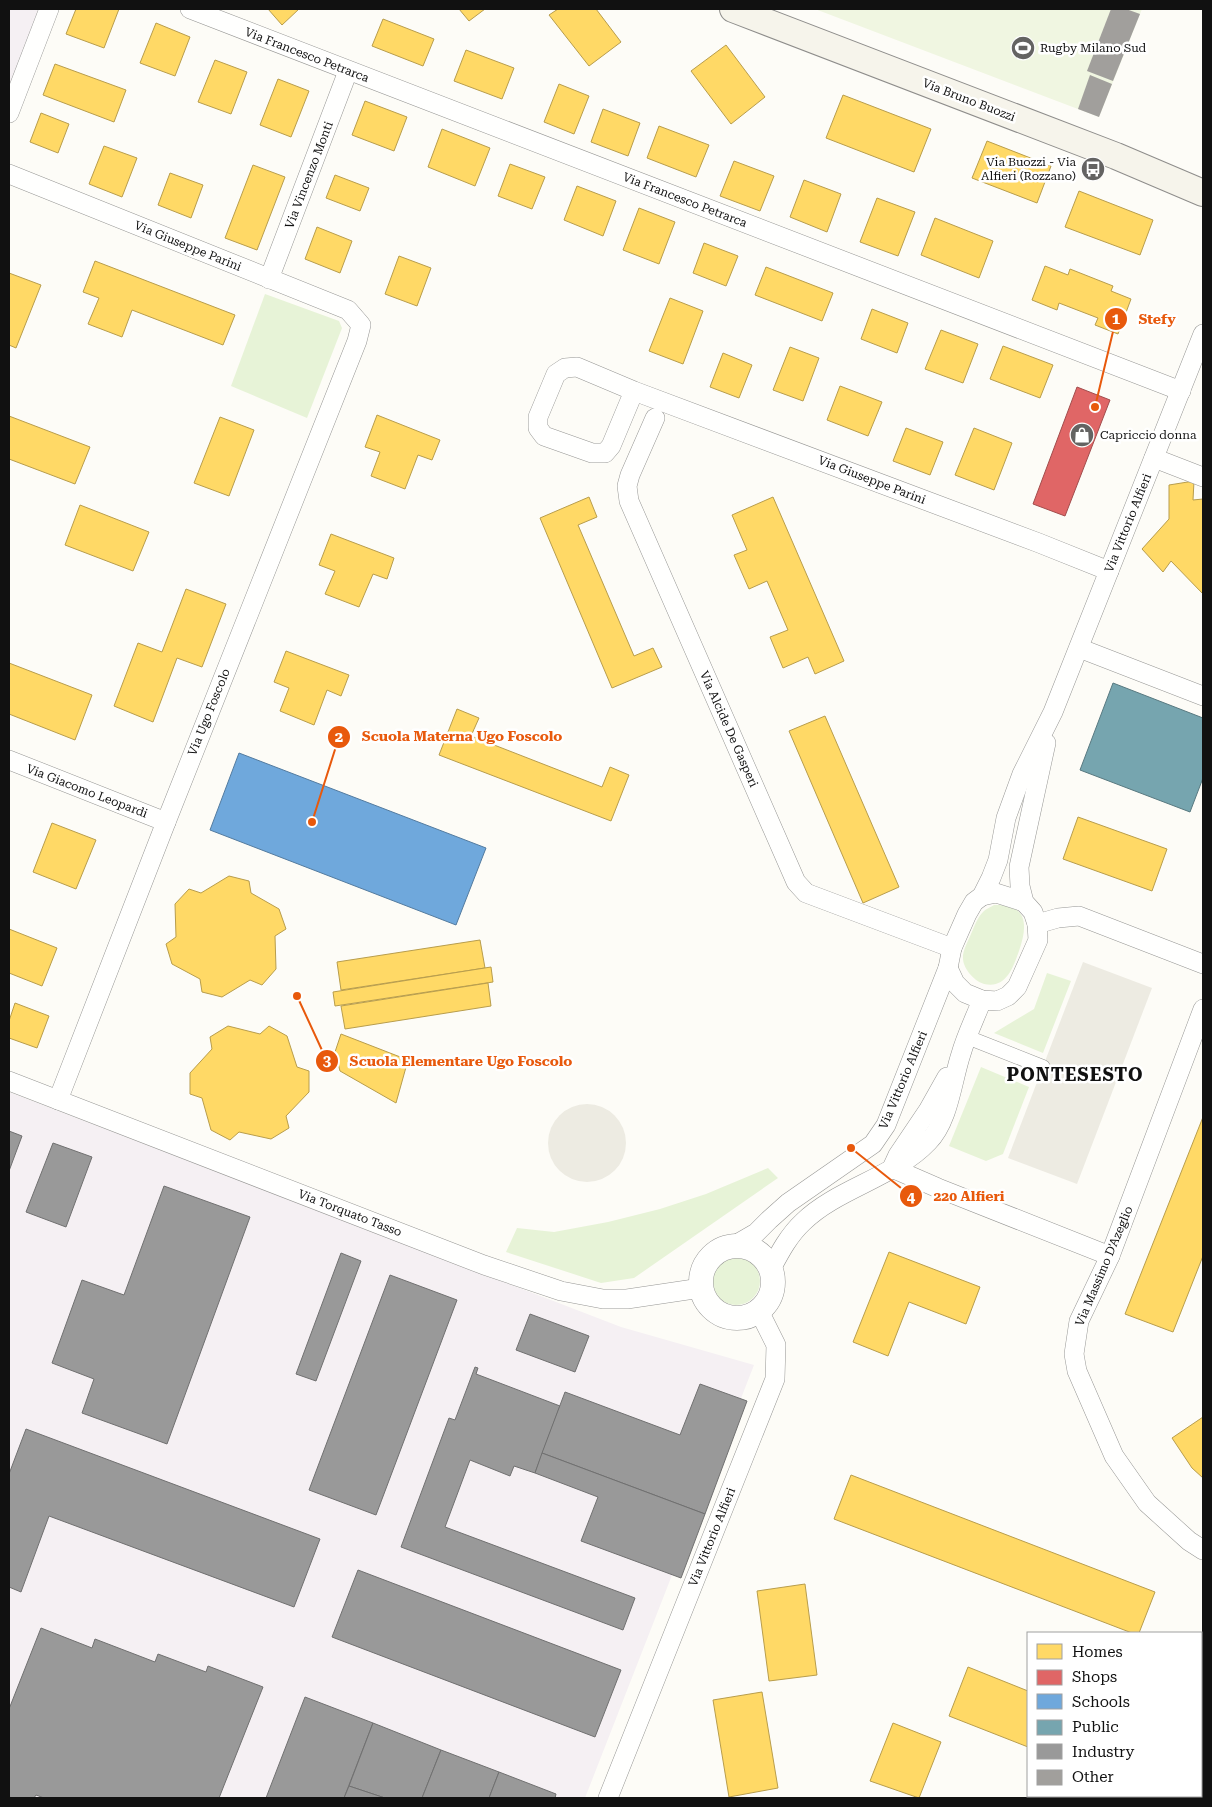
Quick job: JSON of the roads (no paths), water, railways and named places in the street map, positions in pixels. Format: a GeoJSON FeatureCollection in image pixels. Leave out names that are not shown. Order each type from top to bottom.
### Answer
{"type":"FeatureCollection","features":[{"type":"Feature","properties":{"kind":"main road","name":"Via Bruno Buozzi"},"geometry":{"type":"LineString","coordinates":[[733,9],[1116,156],[1203,192]]}},
{"type":"Feature","properties":{"kind":"street"},"geometry":{"type":"LineString","coordinates":[[9,113],[49,9]]}},
{"type":"Feature","properties":{"kind":"street","name":"Via Francesco Petrarca"},"geometry":{"type":"LineString","coordinates":[[190,9],[1180,391]]}},
{"type":"Feature","properties":{"kind":"street","name":"Via Vincenzo Monti"},"geometry":{"type":"LineString","coordinates":[[269,279],[348,71]]}},
{"type":"Feature","properties":{"kind":"street","name":"Via Giuseppe Parini"},"geometry":{"type":"LineString","coordinates":[[9,174],[348,310],[361,325]]}},
{"type":"Feature","properties":{"kind":"street","name":"Via Ugo Foscolo"},"geometry":{"type":"LineString","coordinates":[[58,1100],[354,348],[361,325]]}},
{"type":"Feature","properties":{"kind":"street","name":"Via Vittorio Alfieri"},"geometry":{"type":"LineString","coordinates":[[737,1244],[756,1234],[788,1203],[873,1144],[886,1125],[948,968],[952,948],[974,902],[982,896],[998,860],[1006,818],[1022,774],[1053,712],[1203,334]]}},
{"type":"Feature","properties":{"kind":"street","name":"Via Giuseppe Parini"},"geometry":{"type":"LineString","coordinates":[[634,391],[612,446],[605,453],[592,453],[544,436],[538,428],[538,416],[556,374],[565,368],[577,367],[634,391],[1109,571]]}},
{"type":"Feature","properties":{"kind":"street","name":"Via Alcide De Gasperi"},"geometry":{"type":"LineString","coordinates":[[655,418],[630,475],[627,486],[629,501],[796,882],[806,893],[952,948]]}},
{"type":"Feature","properties":{"kind":"street"},"geometry":{"type":"LineString","coordinates":[[1154,458],[1203,477]]}},
{"type":"Feature","properties":{"kind":"street"},"geometry":{"type":"LineString","coordinates":[[1079,648],[1203,696]]}},
{"type":"Feature","properties":{"kind":"street","name":"Via Vittorio Alfieri"},"geometry":{"type":"LineString","coordinates":[[1037,924],[1033,912],[1024,902],[1020,886],[1019,866],[1053,712]]}},
{"type":"Feature","properties":{"kind":"street","name":"Via Giacomo Leopardi"},"geometry":{"type":"LineString","coordinates":[[9,760],[166,822]]}},
{"type":"Feature","properties":{"kind":"street"},"geometry":{"type":"LineString","coordinates":[[982,896],[996,893],[1024,902]]}},
{"type":"Feature","properties":{"kind":"street"},"geometry":{"type":"LineString","coordinates":[[948,968],[955,983],[965,993],[982,1000],[997,1001],[1008,996],[1017,987],[1038,940],[1037,924],[1058,918],[1079,916],[1203,964]]}},
{"type":"Feature","properties":{"kind":"street"},"geometry":{"type":"LineString","coordinates":[[771,1269],[786,1241],[803,1221],[836,1198],[866,1184],[909,1159],[929,1142],[941,1126],[964,1045],[982,1000]]}},
{"type":"Feature","properties":{"kind":"street","name":"Via Massimo D'Azeglio"},"geometry":{"type":"LineString","coordinates":[[1203,1009],[1110,1256],[1079,1321],[1074,1354],[1077,1371],[1114,1456],[1147,1502],[1189,1542],[1203,1550]]}},
{"type":"Feature","properties":{"kind":"street"},"geometry":{"type":"LineString","coordinates":[[964,1045],[1043,1067]]}},
{"type":"Feature","properties":{"kind":"street","name":"Via Torquato Tasso"},"geometry":{"type":"LineString","coordinates":[[9,1081],[466,1258],[561,1291],[603,1299],[626,1299],[700,1288]]}},
{"type":"Feature","properties":{"kind":"street"},"geometry":{"type":"LineString","coordinates":[[892,1168],[1110,1256]]}},
{"type":"Feature","properties":{"kind":"street"},"geometry":{"type":"LineString","coordinates":[[737,1244],[745,1245],[755,1250],[763,1257],[771,1269],[770,1297],[759,1311],[746,1318],[731,1318],[717,1313],[706,1301],[700,1288],[701,1272],[709,1258],[722,1249],[737,1244]]}},
{"type":"Feature","properties":{"kind":"street","name":"Via Vittorio Alfieri"},"geometry":{"type":"LineString","coordinates":[[608,1798],[775,1379],[776,1345],[759,1311]]}},
{"type":"Feature","properties":{"kind":"place","name":"Rugby Milano Sud"},"geometry":{"type":"Point","coordinates":[1023,48]}},
{"type":"Feature","properties":{"kind":"place","name":"Via Buozzi - Via Alfieri (Rozzano)"},"geometry":{"type":"Point","coordinates":[1093,169]}},
{"type":"Feature","properties":{"kind":"place","name":"Stefy"},"geometry":{"type":"Point","coordinates":[1095,407]}},
{"type":"Feature","properties":{"kind":"place","name":"Capriccio donna"},"geometry":{"type":"Point","coordinates":[1082,435]}},
{"type":"Feature","properties":{"kind":"place","name":"Scuola Materna Ugo Foscolo"},"geometry":{"type":"Point","coordinates":[312,822]}},
{"type":"Feature","properties":{"kind":"place","name":"Scuola Elementare Ugo Foscolo"},"geometry":{"type":"Point","coordinates":[297,996]}},
{"type":"Feature","properties":{"kind":"place","name":"220 Alfieri"},"geometry":{"type":"Point","coordinates":[851,1148]}},
{"type":"Feature","properties":{"kind":"district","name":"PONTESESTO"},"geometry":{"type":"Point","coordinates":[1075,1075]}}]}
